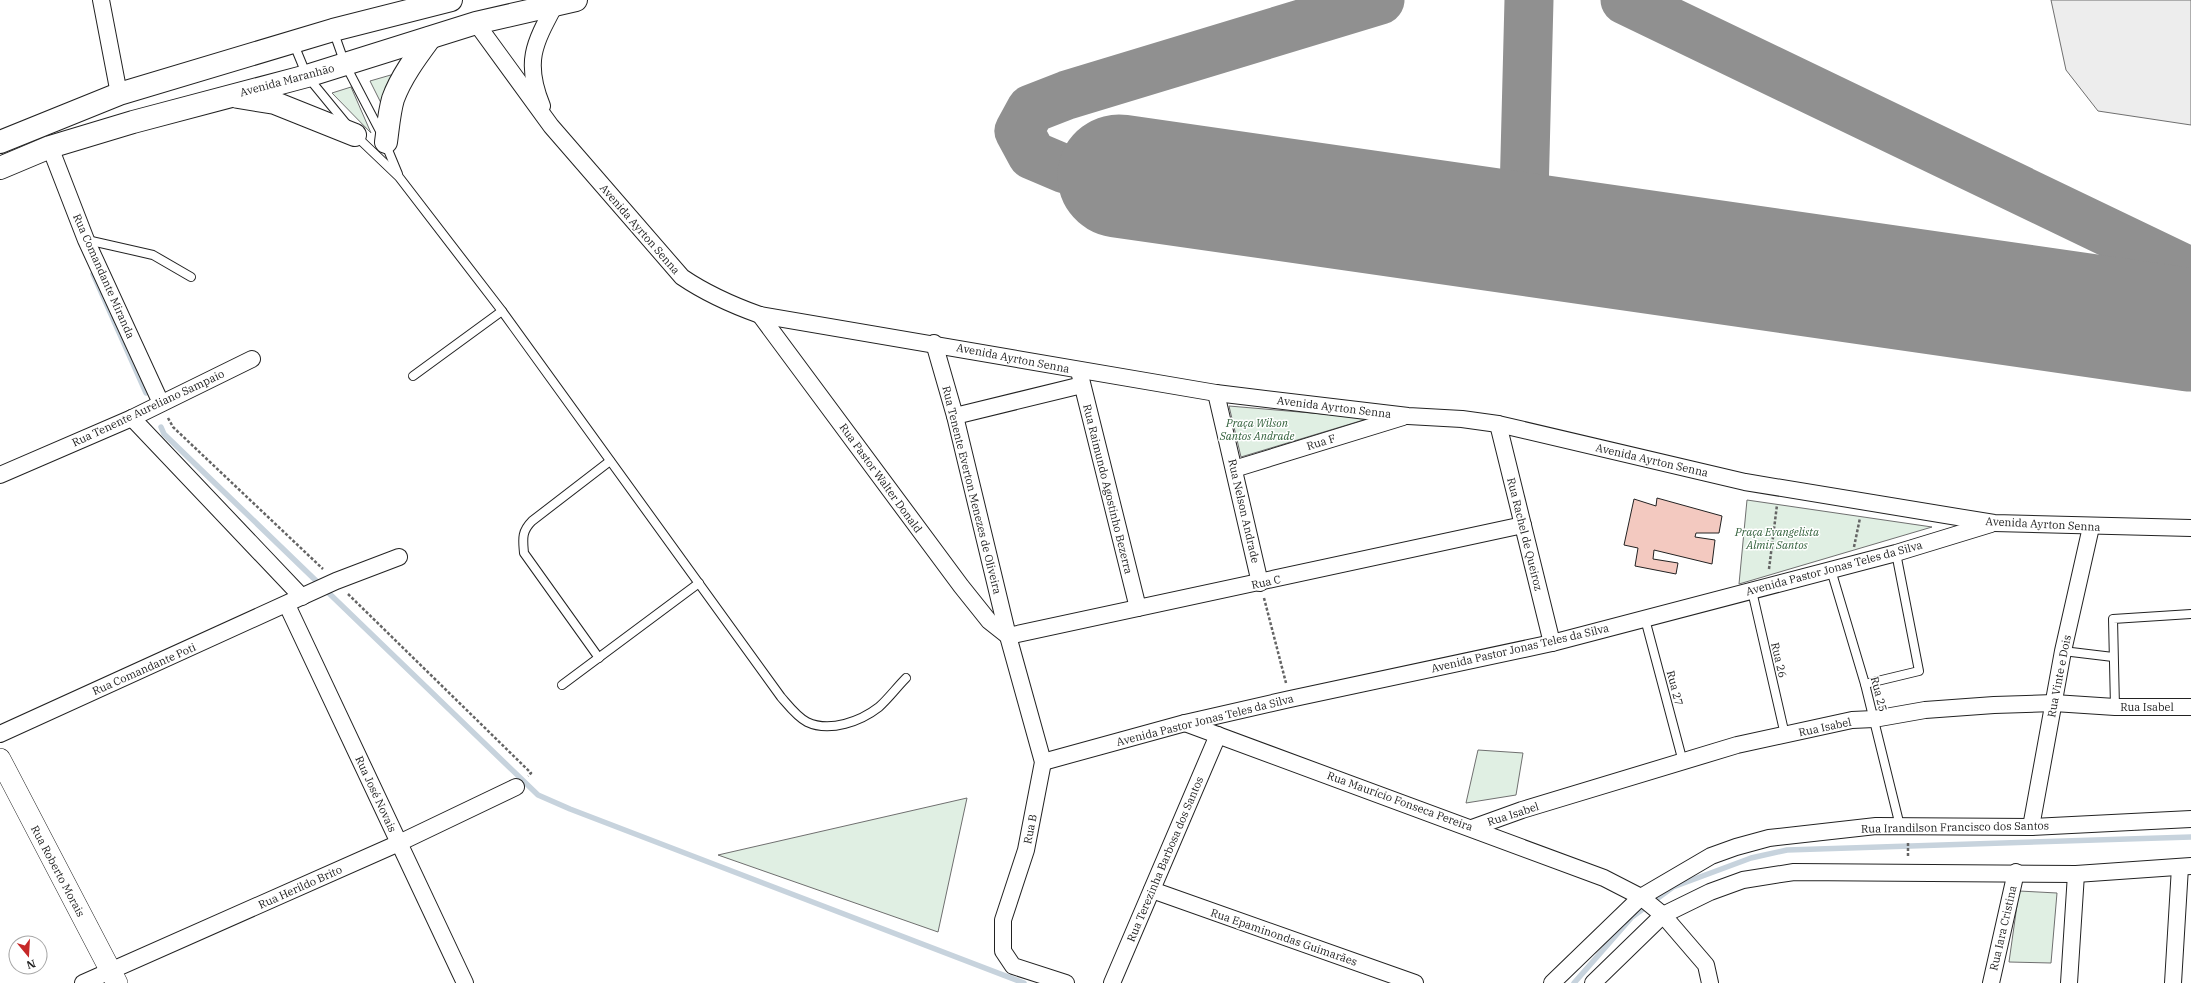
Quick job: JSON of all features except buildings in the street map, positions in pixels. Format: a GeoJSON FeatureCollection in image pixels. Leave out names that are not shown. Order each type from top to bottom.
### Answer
{"type":"FeatureCollection","features":[{"type":"Feature","properties":{"kind":"main road"},"geometry":{"type":"LineString","coordinates":[[0,142],[119,94],[332,30],[451,0]]}},
{"type":"Feature","properties":{"kind":"main road","name":"Avenida Maranhão"},"geometry":{"type":"LineString","coordinates":[[0,168],[50,147],[229,95],[307,76],[476,23],[565,2]]}},
{"type":"Feature","properties":{"kind":"main road"},"geometry":{"type":"LineString","coordinates":[[386,142],[390,112],[396,92],[402,80],[430,38]]}},
{"type":"Feature","properties":{"kind":"main road"},"geometry":{"type":"LineString","coordinates":[[229,95],[275,103],[355,135]]}},
{"type":"Feature","properties":{"kind":"street"},"geometry":{"type":"LineString","coordinates":[[101,0],[119,94]]}},
{"type":"Feature","properties":{"kind":"street","name":"Avenida Ayrton Senna"},"geometry":{"type":"LineString","coordinates":[[551,126],[537,92],[532,70],[532,58],[541,31],[565,2]]}},
{"type":"Feature","properties":{"kind":"street","name":"Avenida Ayrton Senna"},"geometry":{"type":"LineString","coordinates":[[476,23],[551,126],[682,277],[723,301],[760,315],[934,343],[1080,378],[1408,416],[1462,419],[1498,424],[1779,488],[1863,500],[1994,523],[2091,527],[2191,528]]}},
{"type":"Feature","properties":{"kind":"street","name":"Rua Comandante Miranda"},"geometry":{"type":"LineString","coordinates":[[50,147],[86,240],[161,403]]}},
{"type":"Feature","properties":{"kind":"street","name":"Rua Pastor Walter Donald"},"geometry":{"type":"LineString","coordinates":[[760,315],[961,586],[989,621],[1008,636]]}},
{"type":"Feature","properties":{"kind":"street","name":"Rua Tenente Everton Menezes de Oliveira"},"geometry":{"type":"LineString","coordinates":[[934,343],[955,416],[1008,636]]}},
{"type":"Feature","properties":{"kind":"street","name":"Rua Tenente Aureliano Sampaio"},"geometry":{"type":"LineString","coordinates":[[0,475],[132,418],[252,358]]}},
{"type":"Feature","properties":{"kind":"street"},"geometry":{"type":"LineString","coordinates":[[955,416],[1080,378]]}},
{"type":"Feature","properties":{"kind":"street","name":"Rua Raimundo Agostinho Bezerra"},"geometry":{"type":"LineString","coordinates":[[1080,378],[1138,608]]}},
{"type":"Feature","properties":{"kind":"street","name":"Rua Nelson Andrade"},"geometry":{"type":"LineString","coordinates":[[1216,393],[1260,583]]}},
{"type":"Feature","properties":{"kind":"street","name":"Rua F"},"geometry":{"type":"LineString","coordinates":[[1234,469],[1408,416]]}},
{"type":"Feature","properties":{"kind":"street"},"geometry":{"type":"LineString","coordinates":[[132,418],[302,597],[399,557]]}},
{"type":"Feature","properties":{"kind":"street","name":"Rua Rachel de Queiroz"},"geometry":{"type":"LineString","coordinates":[[1498,424],[1552,643]]}},
{"type":"Feature","properties":{"kind":"street","name":"Avenida Pastor Jonas Teles da Silva"},"geometry":{"type":"LineString","coordinates":[[1043,762],[1185,723],[1552,643],[1896,553],[1994,523]]}},
{"type":"Feature","properties":{"kind":"street","name":"Rua C"},"geometry":{"type":"LineString","coordinates":[[1008,636],[1260,583],[1522,525]]}},
{"type":"Feature","properties":{"kind":"street","name":"Rua Vinte e Dois"},"geometry":{"type":"LineString","coordinates":[[2031,827],[2045,742],[2054,703],[2063,651],[2091,527]]}},
{"type":"Feature","properties":{"kind":"street","name":"Rua Comandante Poti"},"geometry":{"type":"LineString","coordinates":[[0,734],[302,597]]}},
{"type":"Feature","properties":{"kind":"street","name":"Rua José Novais"},"geometry":{"type":"LineString","coordinates":[[287,605],[465,983]]}},
{"type":"Feature","properties":{"kind":"street","name":"Rua B"},"geometry":{"type":"LineString","coordinates":[[1008,636],[1043,762],[1026,850],[1003,920],[1003,951],[1013,966],[1066,983]]}},
{"type":"Feature","properties":{"kind":"street","name":"Rua Isabel"},"geometry":{"type":"LineString","coordinates":[[1472,828],[1522,810],[1738,746],[1852,720],[1874,719],[1926,710],[1994,705],[2054,703],[2115,707],[2191,707]]}},
{"type":"Feature","properties":{"kind":"street","name":"Rua Maurício Fonseca Pereira"},"geometry":{"type":"LineString","coordinates":[[1185,723],[1604,878],[1641,896],[1663,915],[1706,965],[1710,983]]}},
{"type":"Feature","properties":{"kind":"street","name":"Rua Terezinha Barbosa dos Santos"},"geometry":{"type":"LineString","coordinates":[[1112,983],[1218,734]]}},
{"type":"Feature","properties":{"kind":"street","name":"Rua Roberto Morais"},"geometry":{"type":"LineString","coordinates":[[0,760],[114,977]]}},
{"type":"Feature","properties":{"kind":"street","name":"Rua Herildo Brito"},"geometry":{"type":"LineString","coordinates":[[83,983],[114,977],[516,787]]}},
{"type":"Feature","properties":{"kind":"street","name":"Rua Irandilson Francisco dos Santos"},"geometry":{"type":"LineString","coordinates":[[1552,983],[1641,896],[1711,856],[1769,838],[1876,826],[1904,832],[2130,824],[2191,819]]}},
{"type":"Feature","properties":{"kind":"street"},"geometry":{"type":"LineString","coordinates":[[1593,983],[1663,915],[1710,892],[1742,880],[1794,872],[2016,872],[2076,874],[2186,867],[2173,983]]}},
{"type":"Feature","properties":{"kind":"street","name":"Rua Iara Cristina"},"geometry":{"type":"LineString","coordinates":[[1991,983],[2016,872]]}},
{"type":"Feature","properties":{"kind":"street"},"geometry":{"type":"LineString","coordinates":[[2069,983],[2076,874]]}},
{"type":"Feature","properties":{"kind":"street","name":"Rua Epaminondas Guimarães"},"geometry":{"type":"LineString","coordinates":[[1152,890],[1415,983]]}},
{"type":"Feature","properties":{"kind":"lane"},"geometry":{"type":"LineString","coordinates":[[332,30],[345,64],[386,142],[399,177]]}},
{"type":"Feature","properties":{"kind":"lane"},"geometry":{"type":"LineString","coordinates":[[293,42],[307,76],[355,135],[399,177],[502,311],[781,697],[807,722],[819,726],[836,726],[867,715],[880,706],[906,678]]}},
{"type":"Feature","properties":{"kind":"lane"},"geometry":{"type":"LineString","coordinates":[[86,240],[153,255],[191,277]]}},
{"type":"Feature","properties":{"kind":"lane"},"geometry":{"type":"LineString","coordinates":[[413,376],[502,311]]}},
{"type":"Feature","properties":{"kind":"lane"},"geometry":{"type":"LineString","coordinates":[[599,658],[524,554],[522,538],[524,528],[532,521],[610,461]]}},
{"type":"Feature","properties":{"kind":"lane"},"geometry":{"type":"LineString","coordinates":[[1865,684],[1919,671],[1896,553]]}},
{"type":"Feature","properties":{"kind":"lane","name":"Rua 25"},"geometry":{"type":"LineString","coordinates":[[1832,570],[1865,684],[1904,832]]}},
{"type":"Feature","properties":{"kind":"lane"},"geometry":{"type":"LineString","coordinates":[[562,685],[699,583]]}},
{"type":"Feature","properties":{"kind":"lane","name":"Rua 26"},"geometry":{"type":"LineString","coordinates":[[1760,589],[1785,735]]}},
{"type":"Feature","properties":{"kind":"lane"},"geometry":{"type":"LineString","coordinates":[[2115,707],[2113,619],[2191,614]]}},
{"type":"Feature","properties":{"kind":"lane","name":"Rua 27"},"geometry":{"type":"LineString","coordinates":[[1645,619],[1683,762]]}},
{"type":"Feature","properties":{"kind":"lane"},"geometry":{"type":"LineString","coordinates":[[2063,651],[2113,657]]}},
{"type":"Feature","properties":{"kind":"path"},"geometry":{"type":"LineString","coordinates":[[1760,589],[1779,488]]}},
{"type":"Feature","properties":{"kind":"path"},"geometry":{"type":"LineString","coordinates":[[1851,565],[1863,500]]}},
{"type":"Feature","properties":{"kind":"path"},"geometry":{"type":"LineString","coordinates":[[1260,583],[1290,699]]}},
{"type":"Feature","properties":{"kind":"path"},"geometry":{"type":"LineString","coordinates":[[1904,832],[1908,855]]}},
{"type":"Feature","properties":{"kind":"green space"},"geometry":{"type":"Polygon","coordinates":[[[408,70],[390,121],[370,81],[408,70]]]}},
{"type":"Feature","properties":{"kind":"green space"},"geometry":{"type":"Polygon","coordinates":[[[351,87],[371,133],[332,93],[351,87]]]}},
{"type":"Feature","properties":{"kind":"green space","name":"Praça Wilson Santos Andrade"},"geometry":{"type":"Polygon","coordinates":[[[1229,406],[1370,418],[1241,457],[1229,406]]]}},
{"type":"Feature","properties":{"kind":"green space","name":"Praça Evangelista Almir Santos"},"geometry":{"type":"Polygon","coordinates":[[[1747,500],[1932,527],[1739,584],[1747,500]]]}},
{"type":"Feature","properties":{"kind":"green space"},"geometry":{"type":"Polygon","coordinates":[[[1478,750],[1523,753],[1516,795],[1466,803],[1478,750]]]}},
{"type":"Feature","properties":{"kind":"green space"},"geometry":{"type":"Polygon","coordinates":[[[967,798],[938,932],[718,855],[967,798]]]}},
{"type":"Feature","properties":{"kind":"green space"},"geometry":{"type":"Polygon","coordinates":[[[2019,891],[2057,893],[2051,963],[2009,962],[2019,891]]]}},
{"type":"Feature","properties":{"kind":"shaded area"},"geometry":{"type":"Polygon","coordinates":[[[2051,0],[2191,0],[2191,125],[2098,111],[2066,70],[2051,0]]]}},
{"type":"Feature","properties":{"kind":"waterway"},"geometry":{"type":"LineString","coordinates":[[93,274],[146,393]]}},
{"type":"Feature","properties":{"kind":"waterway"},"geometry":{"type":"LineString","coordinates":[[161,427],[164,434],[538,795],[570,809],[1024,983]]}},
{"type":"Feature","properties":{"kind":"waterway"},"geometry":{"type":"LineString","coordinates":[[1574,983],[1632,917],[1673,887],[1751,858],[1787,850],[2191,837]]}},
{"type":"Feature","properties":{"kind":"taxiway"},"geometry":{"type":"LineString","coordinates":[[1119,176],[1065,169],[1032,155],[1019,131],[1031,109],[1067,95],[1380,0]]}},
{"type":"Feature","properties":{"kind":"taxiway"},"geometry":{"type":"LineString","coordinates":[[1523,234],[1529,0]]}},
{"type":"Feature","properties":{"kind":"taxiway"},"geometry":{"type":"LineString","coordinates":[[1625,0],[2191,272]]}},
{"type":"Feature","properties":{"kind":"runway"},"geometry":{"type":"LineString","coordinates":[[1119,176],[2191,330]]}}]}
